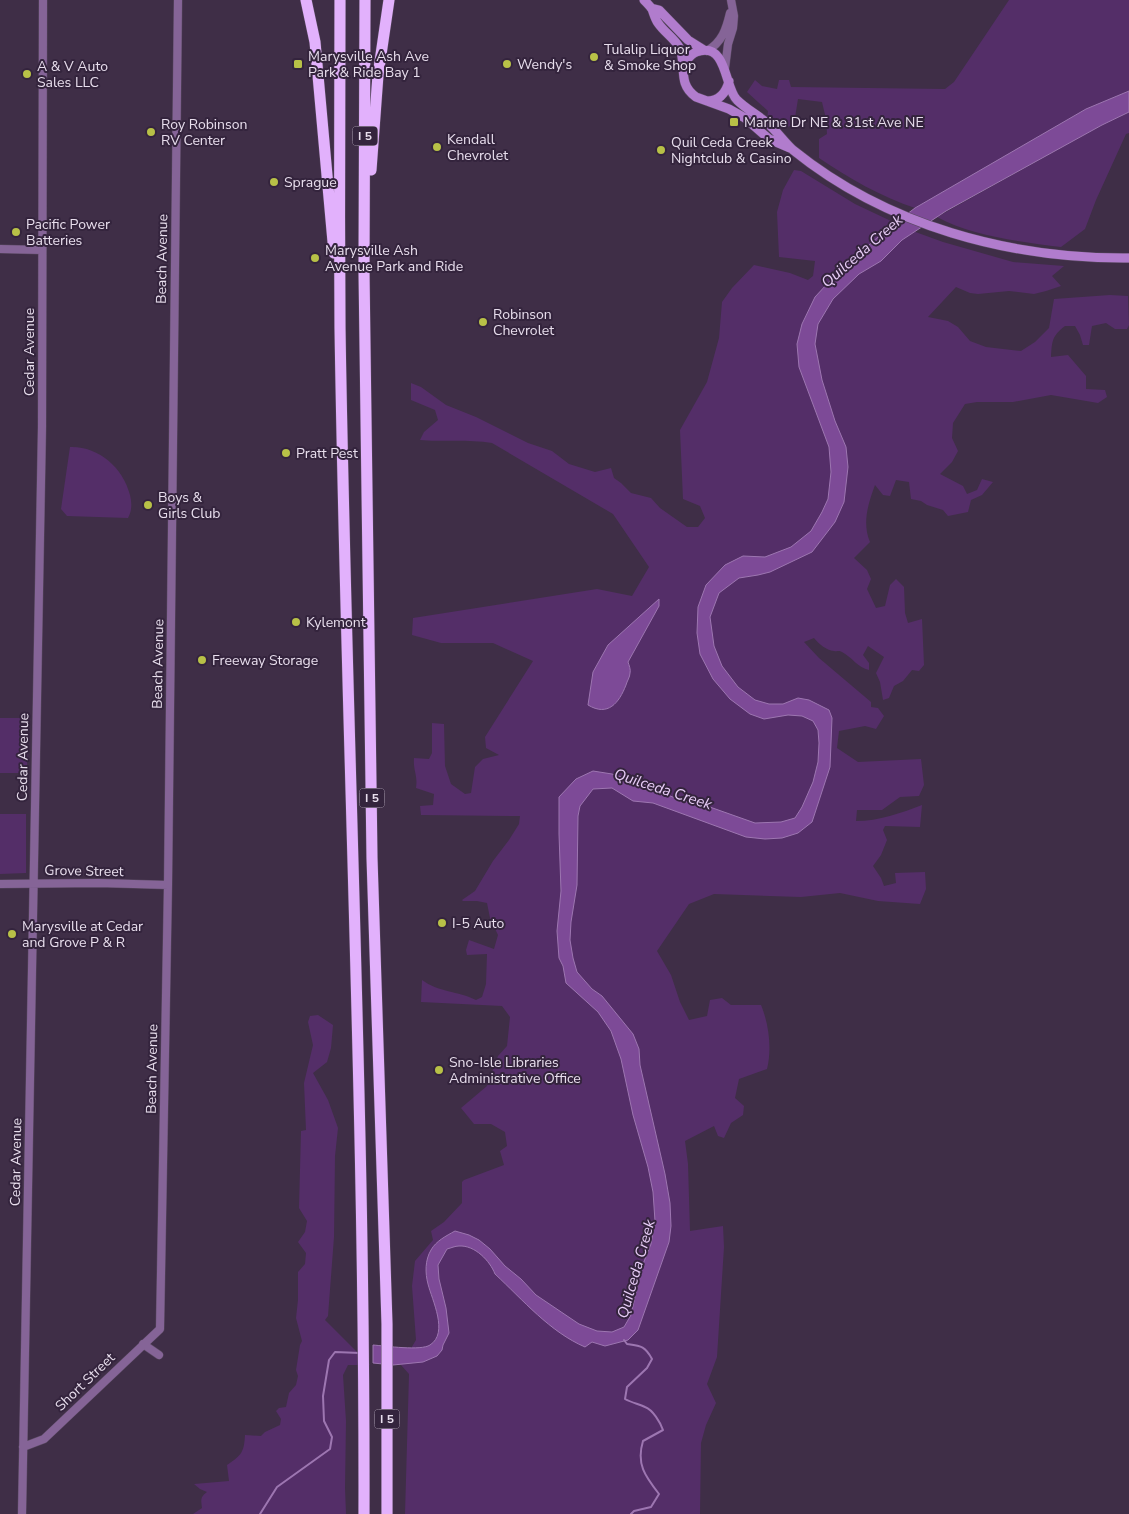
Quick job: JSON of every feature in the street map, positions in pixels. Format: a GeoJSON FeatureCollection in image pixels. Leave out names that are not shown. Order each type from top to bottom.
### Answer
{"type":"FeatureCollection","features":[{"type":"Feature","properties":{"kind":"highway"},"geometry":{"type":"LineString","coordinates":[[306,0],[315,42],[340,326]]}},
{"type":"Feature","properties":{"kind":"highway","name":"I 5"},"geometry":{"type":"LineString","coordinates":[[340,0],[340,326],[362,1213],[364,1514]]}},
{"type":"Feature","properties":{"kind":"highway","name":"I 5"},"geometry":{"type":"LineString","coordinates":[[365,0],[364,271],[372,858],[387,1324],[387,1514]]}},
{"type":"Feature","properties":{"kind":"highway"},"geometry":{"type":"LineString","coordinates":[[364,271],[378,76],[388,0]]}},
{"type":"Feature","properties":{"kind":"main road"},"geometry":{"type":"LineString","coordinates":[[644,0],[651,8],[657,22],[679,47],[684,81],[688,90],[696,97],[720,105],[745,118],[769,139],[791,149],[853,190],[920,222],[952,234],[1024,250],[1106,258],[1129,258]]}},
{"type":"Feature","properties":{"kind":"main road"},"geometry":{"type":"LineString","coordinates":[[651,8],[660,10],[688,40],[705,51]]}},
{"type":"Feature","properties":{"kind":"main road"},"geometry":{"type":"LineString","coordinates":[[683,70],[692,54],[698,51],[712,53],[725,68],[732,93],[736,100],[769,124],[791,149]]}},
{"type":"Feature","properties":{"kind":"main road"},"geometry":{"type":"LineString","coordinates":[[707,101],[722,96],[729,81]]}},
{"type":"Feature","properties":{"kind":"street","name":"Cedar Avenue"},"geometry":{"type":"LineString","coordinates":[[22,1514],[42,427],[43,0]]}},
{"type":"Feature","properties":{"kind":"street","name":"Beach Avenue"},"geometry":{"type":"LineString","coordinates":[[160,1329],[168,885],[178,0]]}},
{"type":"Feature","properties":{"kind":"street"},"geometry":{"type":"LineString","coordinates":[[705,51],[717,44],[724,34],[731,3]]}},
{"type":"Feature","properties":{"kind":"street"},"geometry":{"type":"LineString","coordinates":[[725,68],[728,44],[733,28],[734,16],[731,3]]}},
{"type":"Feature","properties":{"kind":"street"},"geometry":{"type":"LineString","coordinates":[[0,249],[42,250]]}},
{"type":"Feature","properties":{"kind":"street","name":"Grove Street"},"geometry":{"type":"LineString","coordinates":[[0,884],[168,885]]}},
{"type":"Feature","properties":{"kind":"street","name":"Short Street"},"geometry":{"type":"LineString","coordinates":[[23,1447],[44,1439],[160,1329]]}},
{"type":"Feature","properties":{"kind":"street"},"geometry":{"type":"LineString","coordinates":[[143,1344],[159,1355]]}},
{"type":"Feature","properties":{"kind":"shaded area"},"geometry":{"type":"Polygon","coordinates":[[[1009,0],[1129,0],[1129,91],[1086,109],[915,208],[866,186],[819,158],[819,139],[827,134],[822,102],[798,99],[794,124],[784,129],[767,120],[768,111],[747,92],[755,80],[762,86],[777,89],[779,80],[789,80],[791,87],[945,89],[954,82],[1009,0]]]}},
{"type":"Feature","properties":{"kind":"shaded area"},"geometry":{"type":"Polygon","coordinates":[[[1129,112],[1129,133],[1126,134],[1085,229],[1061,247],[981,234],[937,217],[1102,125],[1129,112]]]}},
{"type":"Feature","properties":{"kind":"shaded area"},"geometry":{"type":"Polygon","coordinates":[[[794,170],[801,171],[855,204],[910,230],[943,242],[1013,262],[1064,266],[1052,276],[1061,286],[1034,294],[1009,291],[978,294],[956,287],[928,317],[948,321],[958,327],[970,341],[986,347],[1021,351],[1035,342],[1049,328],[1054,299],[1110,295],[1128,296],[1129,325],[1127,329],[1115,329],[1106,323],[1092,326],[1089,345],[1083,345],[1075,326],[1065,326],[1057,333],[1054,339],[1051,357],[1068,355],[1086,376],[1086,389],[1105,390],[1107,397],[1098,403],[1051,395],[1013,402],[965,404],[953,423],[952,438],[958,451],[952,462],[940,474],[963,486],[967,494],[977,490],[982,479],[993,482],[982,495],[971,500],[968,512],[948,516],[943,510],[911,499],[909,482],[896,480],[890,496],[883,495],[875,485],[868,506],[866,521],[870,542],[854,558],[867,570],[871,579],[867,589],[876,608],[885,606],[890,585],[896,579],[904,587],[905,613],[908,623],[922,619],[924,665],[919,671],[912,670],[903,681],[894,686],[889,698],[883,700],[880,682],[876,673],[884,657],[868,646],[863,655],[869,663],[869,670],[840,651],[825,648],[814,638],[804,642],[819,658],[871,702],[871,707],[878,708],[884,716],[876,729],[865,726],[839,731],[837,748],[858,762],[921,759],[924,785],[919,796],[900,797],[882,810],[857,810],[856,821],[898,814],[922,805],[920,827],[885,826],[883,830],[887,840],[881,855],[873,866],[884,886],[896,883],[895,873],[925,872],[926,889],[920,904],[878,901],[840,893],[801,897],[714,894],[689,904],[657,951],[671,975],[680,1002],[689,1020],[707,1016],[710,1000],[722,998],[731,1005],[761,1005],[769,1037],[767,1069],[739,1079],[735,1098],[744,1106],[743,1115],[731,1123],[724,1138],[718,1136],[714,1126],[685,1141],[688,1164],[690,1231],[723,1226],[724,1247],[717,1357],[707,1384],[716,1403],[706,1425],[701,1443],[700,1514],[405,1514],[409,1374],[401,1365],[416,1340],[412,1286],[415,1261],[433,1240],[431,1231],[444,1222],[462,1203],[462,1182],[504,1165],[500,1151],[507,1146],[505,1132],[491,1124],[474,1124],[461,1108],[487,1086],[498,1056],[507,1046],[510,1017],[502,1006],[421,1002],[422,980],[435,987],[476,1000],[482,997],[486,984],[487,954],[467,955],[466,950],[469,940],[494,949],[498,935],[490,918],[487,903],[462,900],[475,891],[519,824],[520,816],[421,815],[420,806],[433,805],[434,794],[416,788],[414,758],[429,759],[432,753],[432,723],[444,724],[445,766],[451,784],[465,794],[471,793],[475,767],[483,759],[499,755],[486,748],[485,737],[533,661],[493,643],[441,643],[412,635],[413,618],[597,589],[632,596],[649,567],[613,514],[492,443],[420,440],[424,432],[438,420],[435,410],[411,400],[411,383],[421,387],[446,405],[476,417],[528,443],[552,451],[569,464],[595,472],[611,468],[614,478],[631,493],[651,498],[660,508],[687,527],[698,527],[705,518],[700,506],[683,499],[680,430],[707,382],[719,338],[722,302],[732,288],[754,265],[790,273],[808,280],[813,276],[815,261],[779,257],[777,212],[783,190],[794,170]]]}},
{"type":"Feature","properties":{"kind":"shaded area"},"geometry":{"type":"Polygon","coordinates":[[[70,447],[90,450],[99,454],[115,467],[127,485],[130,495],[131,507],[128,518],[67,516],[61,509],[70,447]]]}},
{"type":"Feature","properties":{"kind":"shaded area"},"geometry":{"type":"Polygon","coordinates":[[[0,718],[28,718],[27,773],[0,773],[0,718]]]}},
{"type":"Feature","properties":{"kind":"shaded area"},"geometry":{"type":"Polygon","coordinates":[[[0,814],[26,814],[26,873],[0,874],[0,814]]]}},
{"type":"Feature","properties":{"kind":"shaded area"},"geometry":{"type":"Polygon","coordinates":[[[318,1015],[333,1025],[331,1048],[327,1062],[313,1073],[328,1100],[338,1128],[335,1156],[334,1237],[328,1316],[325,1320],[370,1365],[348,1365],[343,1375],[346,1421],[346,1514],[193,1514],[202,1508],[203,1495],[207,1492],[194,1484],[229,1481],[227,1465],[241,1453],[245,1435],[261,1436],[280,1425],[281,1419],[276,1411],[279,1408],[286,1407],[289,1393],[296,1385],[298,1376],[296,1370],[302,1341],[296,1318],[298,1272],[305,1264],[306,1253],[298,1242],[305,1232],[307,1221],[299,1208],[301,1131],[306,1130],[304,1083],[313,1045],[308,1022],[310,1016],[318,1015]]]}},
{"type":"Feature","properties":{"kind":"water","name":"Quilceda Creek"},"geometry":{"type":"Polygon","coordinates":[[[1129,91],[1129,112],[946,211],[902,240],[881,261],[859,274],[833,299],[818,324],[815,344],[822,380],[835,421],[846,447],[848,467],[844,502],[835,522],[812,552],[770,572],[739,578],[719,593],[710,617],[714,646],[722,666],[738,687],[755,700],[769,704],[783,704],[798,698],[809,700],[829,710],[832,718],[830,767],[812,822],[798,833],[782,838],[765,839],[746,837],[653,803],[633,801],[612,788],[593,789],[580,806],[578,816],[577,885],[570,940],[573,958],[577,972],[592,989],[602,996],[633,1034],[639,1049],[640,1065],[670,1203],[671,1226],[669,1242],[638,1330],[628,1340],[605,1346],[592,1342],[585,1347],[572,1341],[537,1315],[495,1274],[490,1264],[481,1255],[471,1248],[457,1246],[447,1249],[438,1265],[449,1333],[442,1350],[437,1356],[423,1362],[393,1365],[373,1363],[373,1345],[419,1348],[426,1347],[436,1340],[439,1325],[438,1316],[427,1280],[427,1262],[433,1247],[455,1231],[479,1240],[536,1295],[579,1324],[597,1331],[612,1332],[624,1327],[631,1315],[641,1269],[651,1244],[655,1221],[653,1192],[621,1059],[611,1031],[598,1012],[566,983],[563,966],[559,958],[557,931],[561,891],[559,797],[576,779],[593,771],[612,774],[658,787],[665,794],[683,801],[707,806],[755,823],[781,822],[795,818],[813,782],[818,762],[818,730],[813,721],[802,716],[788,715],[764,719],[750,714],[730,699],[713,679],[700,654],[697,633],[698,607],[706,585],[725,565],[743,556],[765,557],[791,547],[811,531],[828,499],[831,472],[829,447],[799,367],[797,344],[802,324],[815,297],[839,271],[886,230],[915,208],[1086,109],[1129,91]]]}},
{"type":"Feature","properties":{"kind":"water"},"geometry":{"type":"Polygon","coordinates":[[[659,599],[659,606],[628,662],[630,674],[620,697],[607,709],[588,705],[593,672],[608,645],[659,599]]]}},
{"type":"Feature","properties":{"kind":"waterway"},"geometry":{"type":"LineString","coordinates":[[624,1340],[627,1344],[645,1349],[652,1359],[647,1368],[627,1387],[625,1399],[651,1411],[663,1430],[643,1441],[641,1449],[643,1469],[659,1494],[651,1507],[634,1511],[631,1514]]}},
{"type":"Feature","properties":{"kind":"waterway","name":"Quilceda Creek"},"geometry":{"type":"LineString","coordinates":[[260,1514],[277,1487],[330,1449],[332,1437],[324,1421],[323,1396],[329,1360],[335,1352],[360,1353]]}},
{"type":"Feature","properties":{"kind":"place","name":"Tulalip Liquor & Smoke Shop"},"geometry":{"type":"Point","coordinates":[594,57]}},
{"type":"Feature","properties":{"kind":"place","name":"Marysville Ash Ave Park & Ride Bay 1"},"geometry":{"type":"Point","coordinates":[298,64]}},
{"type":"Feature","properties":{"kind":"place","name":"Wendy's"},"geometry":{"type":"Point","coordinates":[507,64]}},
{"type":"Feature","properties":{"kind":"place","name":"A & V Auto Sales LLC"},"geometry":{"type":"Point","coordinates":[27,74]}},
{"type":"Feature","properties":{"kind":"place","name":"Marine Dr NE & 31st Ave NE"},"geometry":{"type":"Point","coordinates":[734,122]}},
{"type":"Feature","properties":{"kind":"place","name":"Roy Robinson RV Center"},"geometry":{"type":"Point","coordinates":[151,132]}},
{"type":"Feature","properties":{"kind":"place","name":"Kendall Chevrolet"},"geometry":{"type":"Point","coordinates":[437,147]}},
{"type":"Feature","properties":{"kind":"place","name":"Quil Ceda Creek Nightclub & Casino"},"geometry":{"type":"Point","coordinates":[661,150]}},
{"type":"Feature","properties":{"kind":"place","name":"Sprague"},"geometry":{"type":"Point","coordinates":[274,182]}},
{"type":"Feature","properties":{"kind":"place","name":"Pacific Power Batteries"},"geometry":{"type":"Point","coordinates":[16,232]}},
{"type":"Feature","properties":{"kind":"place","name":"Marysville Ash Avenue Park and Ride"},"geometry":{"type":"Point","coordinates":[315,258]}},
{"type":"Feature","properties":{"kind":"place","name":"Robinson Chevrolet"},"geometry":{"type":"Point","coordinates":[483,322]}},
{"type":"Feature","properties":{"kind":"place","name":"Pratt Pest"},"geometry":{"type":"Point","coordinates":[286,453]}},
{"type":"Feature","properties":{"kind":"place","name":"Boys & Girls Club"},"geometry":{"type":"Point","coordinates":[148,505]}},
{"type":"Feature","properties":{"kind":"place","name":"Kylemont"},"geometry":{"type":"Point","coordinates":[296,622]}},
{"type":"Feature","properties":{"kind":"place","name":"Freeway Storage"},"geometry":{"type":"Point","coordinates":[202,660]}},
{"type":"Feature","properties":{"kind":"place","name":"I-5 Auto"},"geometry":{"type":"Point","coordinates":[442,923]}},
{"type":"Feature","properties":{"kind":"place","name":"Marysville at Cedar and Grove P & R"},"geometry":{"type":"Point","coordinates":[12,934]}},
{"type":"Feature","properties":{"kind":"place","name":"Sno-Isle Libraries Administrative Office"},"geometry":{"type":"Point","coordinates":[439,1070]}}]}
